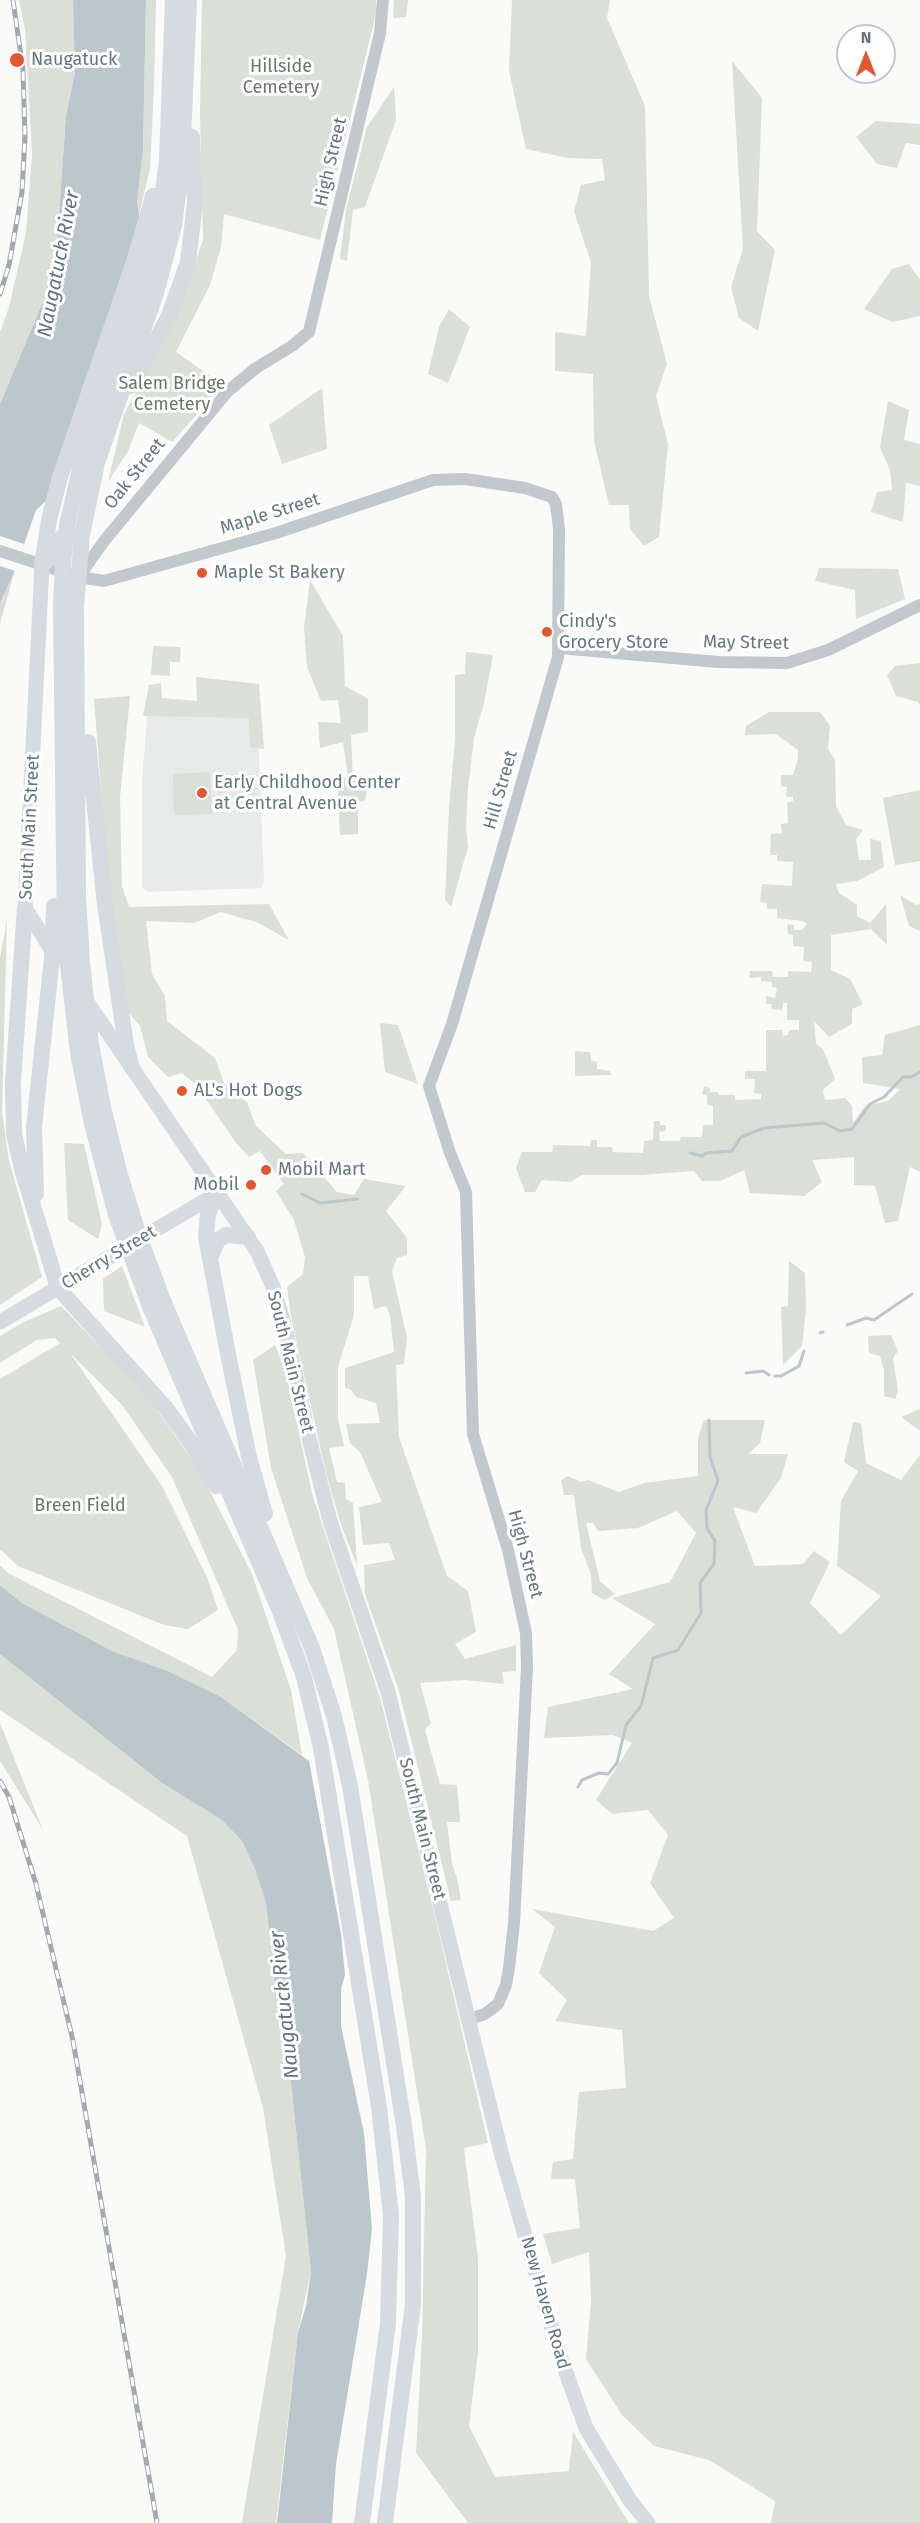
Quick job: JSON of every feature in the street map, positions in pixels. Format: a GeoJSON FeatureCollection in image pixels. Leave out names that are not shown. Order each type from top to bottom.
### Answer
{"type":"FeatureCollection","features":[{"type":"Feature","properties":{"kind":"highway"},"geometry":{"type":"LineString","coordinates":[[166,0],[171,51]]}},
{"type":"Feature","properties":{"kind":"highway"},"geometry":{"type":"LineString","coordinates":[[173,0],[168,123],[156,293],[97,463],[68,606],[63,802],[66,949],[71,1004],[92,1124],[138,1257],[150,1310],[279,1609],[304,1677],[321,1748],[388,2178],[392,2251],[388,2323],[362,2523]]}},
{"type":"Feature","properties":{"kind":"highway"},"geometry":{"type":"LineString","coordinates":[[42,564],[52,506],[68,451],[160,223],[182,162],[189,5]]}},
{"type":"Feature","properties":{"kind":"highway"},"geometry":{"type":"LineString","coordinates":[[42,564],[57,549],[97,447],[158,339],[184,279],[192,243],[195,203],[186,70]]}},
{"type":"Feature","properties":{"kind":"highway"},"geometry":{"type":"LineString","coordinates":[[68,606],[78,896],[83,973],[90,1031],[128,1226]]}},
{"type":"Feature","properties":{"kind":"highway"},"geometry":{"type":"LineString","coordinates":[[68,606],[122,1022],[132,1068]]}},
{"type":"Feature","properties":{"kind":"highway"},"geometry":{"type":"LineString","coordinates":[[39,1225],[34,1127],[50,973],[63,802]]}},
{"type":"Feature","properties":{"kind":"highway"},"geometry":{"type":"LineString","coordinates":[[25,908],[15,1035],[12,1118],[17,1152],[58,1288],[147,1385],[180,1426],[211,1476],[279,1609]]}},
{"type":"Feature","properties":{"kind":"highway"},"geometry":{"type":"LineString","coordinates":[[218,1194],[211,1205],[206,1224],[210,1257],[249,1457],[278,1567]]}},
{"type":"Feature","properties":{"kind":"highway"},"geometry":{"type":"LineString","coordinates":[[210,1257],[218,1240],[226,1235],[248,1237]]}},
{"type":"Feature","properties":{"kind":"highway"},"geometry":{"type":"LineString","coordinates":[[138,1257],[169,1314],[278,1567],[324,1682],[342,1751],[356,1821],[409,2161],[414,2232],[413,2304],[385,2523]]}},
{"type":"Feature","properties":{"kind":"main road","name":"South Main Street"},"geometry":{"type":"LineString","coordinates":[[42,564],[25,908],[45,942],[248,1237],[266,1271],[280,1307],[330,1521],[388,1692],[480,2067]]}},
{"type":"Feature","properties":{"kind":"main road","name":"Cherry Street"},"geometry":{"type":"LineString","coordinates":[[0,1322],[218,1194]]}},
{"type":"Feature","properties":{"kind":"main road","name":"New Haven Road"},"geometry":{"type":"LineString","coordinates":[[480,2067],[502,2156],[570,2388],[586,2428],[608,2466],[648,2523]]}},
{"type":"Feature","properties":{"kind":"street","name":"High Street"},"geometry":{"type":"LineString","coordinates":[[309,332],[380,33],[383,0]]}},
{"type":"Feature","properties":{"kind":"street","name":"Oak Street"},"geometry":{"type":"LineString","coordinates":[[79,577],[105,540],[228,391],[256,368],[292,346],[309,332]]}},
{"type":"Feature","properties":{"kind":"street","name":"Maple Street"},"geometry":{"type":"LineString","coordinates":[[0,551],[79,577],[99,581],[276,533],[433,480],[465,479],[525,488],[552,497]]}},
{"type":"Feature","properties":{"kind":"street","name":"Hill Street"},"geometry":{"type":"LineString","coordinates":[[429,1086],[452,1024],[556,669],[559,648],[559,529],[556,504],[552,497]]}},
{"type":"Feature","properties":{"kind":"street","name":"May Street"},"geometry":{"type":"LineString","coordinates":[[559,648],[727,663],[787,663],[828,650],[920,605]]}},
{"type":"Feature","properties":{"kind":"street","name":"High Street"},"geometry":{"type":"LineString","coordinates":[[429,1086],[450,1153],[466,1192],[473,1434],[508,1550],[526,1633],[527,1667],[515,1914],[509,1968],[506,1985],[498,2004],[485,2014],[469,2019]]}},
{"type":"Feature","properties":{"kind":"shaded area","name":"Early Childhood Center at Central Avenue"},"geometry":{"type":"Polygon","coordinates":[[[257,705],[264,883],[261,888],[147,892],[142,887],[142,781],[148,706],[257,705]]]}},
{"type":"Feature","properties":{"kind":"green space"},"geometry":{"type":"Polygon","coordinates":[[[19,0],[73,0],[75,73],[66,115],[57,242],[44,299],[0,404],[0,332],[9,307],[26,233],[32,153],[25,29],[19,0]]]}},
{"type":"Feature","properties":{"kind":"green space"},"geometry":{"type":"Polygon","coordinates":[[[146,0],[156,0],[154,89],[150,169],[139,214],[137,202],[143,150],[146,0]]]}},
{"type":"Feature","properties":{"kind":"green space","name":"Hillside Cemetery"},"geometry":{"type":"Polygon","coordinates":[[[202,0],[376,0],[376,14],[320,240],[224,214],[221,247],[210,285],[176,352],[223,385],[172,442],[139,423],[128,451],[108,482],[124,414],[175,321],[203,240],[200,112],[202,0]]]}},
{"type":"Feature","properties":{"kind":"green space"},"geometry":{"type":"Polygon","coordinates":[[[394,0],[408,0],[406,17],[393,18],[394,0]]]}},
{"type":"Feature","properties":{"kind":"green space"},"geometry":{"type":"Polygon","coordinates":[[[512,0],[610,0],[607,18],[645,106],[649,296],[667,364],[656,396],[668,444],[659,537],[644,546],[630,529],[629,505],[609,505],[594,441],[593,374],[555,371],[555,332],[586,336],[591,262],[574,211],[581,185],[605,180],[602,159],[568,158],[526,149],[509,71],[512,0]]]}},
{"type":"Feature","properties":{"kind":"green space"},"geometry":{"type":"Polygon","coordinates":[[[732,61],[762,98],[757,231],[775,250],[758,331],[739,318],[731,287],[743,249],[732,61]]]}},
{"type":"Feature","properties":{"kind":"green space"},"geometry":{"type":"Polygon","coordinates":[[[394,87],[396,120],[365,207],[353,210],[347,261],[340,259],[346,210],[367,127],[394,87]]]}},
{"type":"Feature","properties":{"kind":"green space"},"geometry":{"type":"Polygon","coordinates":[[[876,121],[920,124],[920,145],[906,143],[897,168],[877,164],[856,137],[876,121]]]}},
{"type":"Feature","properties":{"kind":"green space"},"geometry":{"type":"Polygon","coordinates":[[[909,264],[920,280],[920,316],[892,322],[864,309],[892,269],[909,264]]]}},
{"type":"Feature","properties":{"kind":"green space"},"geometry":{"type":"Polygon","coordinates":[[[449,309],[470,327],[448,383],[428,374],[439,327],[449,309]]]}},
{"type":"Feature","properties":{"kind":"green space"},"geometry":{"type":"Polygon","coordinates":[[[322,388],[327,449],[282,464],[269,425],[322,388]]]}},
{"type":"Feature","properties":{"kind":"green space"},"geometry":{"type":"Polygon","coordinates":[[[888,401],[909,410],[904,440],[920,444],[920,486],[906,483],[903,522],[871,512],[877,492],[892,490],[890,470],[880,447],[888,401]]]}},
{"type":"Feature","properties":{"kind":"green space"},"geometry":{"type":"Polygon","coordinates":[[[819,568],[898,569],[905,599],[856,619],[855,590],[815,581],[819,568]]]}},
{"type":"Feature","properties":{"kind":"green space"},"geometry":{"type":"Polygon","coordinates":[[[14,573],[0,624],[0,603],[14,573]]]}},
{"type":"Feature","properties":{"kind":"green space"},"geometry":{"type":"Polygon","coordinates":[[[310,580],[343,636],[345,686],[368,699],[368,732],[351,735],[353,779],[368,779],[365,801],[358,802],[358,834],[340,835],[337,781],[348,777],[343,742],[320,748],[318,722],[341,723],[338,700],[321,701],[307,667],[304,628],[310,580]]]}},
{"type":"Feature","properties":{"kind":"green space"},"geometry":{"type":"Polygon","coordinates":[[[153,646],[181,647],[180,662],[170,662],[170,676],[151,675],[153,646]]]}},
{"type":"Feature","properties":{"kind":"green space"},"geometry":{"type":"Polygon","coordinates":[[[466,652],[493,655],[484,703],[474,738],[468,788],[466,827],[468,847],[451,907],[445,900],[455,739],[455,675],[465,674],[466,652]]]}},
{"type":"Feature","properties":{"kind":"green space"},"geometry":{"type":"Polygon","coordinates":[[[920,663],[920,705],[918,702],[896,696],[887,675],[895,666],[920,663]]]}},
{"type":"Feature","properties":{"kind":"green space"},"geometry":{"type":"Polygon","coordinates":[[[196,677],[259,684],[264,749],[250,747],[249,718],[143,716],[149,685],[161,683],[162,698],[197,701],[196,677]]]}},
{"type":"Feature","properties":{"kind":"green space"},"geometry":{"type":"Polygon","coordinates":[[[130,696],[120,797],[122,886],[129,907],[269,904],[289,940],[256,922],[221,912],[194,923],[146,921],[152,974],[165,996],[167,1021],[215,1058],[224,1083],[247,1102],[256,1126],[286,1154],[303,1153],[337,1192],[354,1195],[364,1179],[406,1186],[386,1211],[407,1238],[407,1255],[397,1258],[392,1271],[407,1338],[404,1364],[396,1365],[399,1437],[447,1576],[468,1591],[476,1632],[455,1644],[465,1659],[516,1645],[516,1671],[502,1672],[504,1684],[464,1680],[420,1683],[431,1723],[425,1730],[440,1784],[457,1785],[460,1822],[447,1822],[452,1864],[461,1900],[451,1901],[399,1691],[365,1594],[364,1565],[395,1560],[389,1543],[363,1545],[359,1507],[382,1502],[360,1452],[350,1443],[346,1424],[380,1423],[376,1403],[356,1397],[351,1390],[345,1388],[345,1368],[394,1352],[390,1315],[386,1306],[374,1309],[368,1276],[354,1276],[354,1315],[338,1367],[338,1419],[344,1446],[329,1448],[337,1482],[345,1483],[346,1499],[353,1503],[357,1565],[341,1525],[326,1473],[291,1317],[287,1287],[303,1274],[305,1257],[294,1220],[276,1191],[284,1184],[260,1151],[249,1157],[236,1143],[197,1086],[182,1073],[168,1077],[148,1057],[140,1026],[128,1012],[107,865],[94,699],[130,696]]]}},
{"type":"Feature","properties":{"kind":"green space"},"geometry":{"type":"Polygon","coordinates":[[[769,712],[820,712],[830,726],[828,749],[835,760],[836,806],[846,825],[863,830],[856,839],[859,860],[871,860],[870,839],[881,841],[884,867],[857,881],[836,884],[838,892],[857,905],[857,916],[870,923],[886,904],[887,945],[871,929],[831,935],[831,970],[850,979],[863,1004],[852,1009],[852,1024],[829,1037],[814,1021],[816,1044],[823,1049],[835,1079],[823,1090],[825,1100],[845,1098],[852,1106],[853,1123],[865,1106],[888,1101],[900,1089],[863,1083],[862,1057],[882,1055],[885,1035],[920,1025],[920,1172],[910,1167],[898,1221],[885,1223],[875,1186],[854,1185],[854,1157],[812,1160],[822,1182],[804,1196],[750,1193],[744,1170],[720,1181],[702,1181],[694,1171],[642,1175],[582,1175],[570,1182],[542,1180],[535,1192],[525,1192],[516,1168],[522,1152],[552,1152],[553,1145],[590,1146],[591,1140],[597,1140],[597,1147],[612,1147],[613,1152],[643,1153],[644,1141],[653,1140],[654,1121],[660,1121],[660,1125],[666,1125],[666,1131],[659,1132],[660,1141],[680,1141],[681,1137],[702,1137],[703,1125],[713,1125],[713,1106],[707,1105],[707,1095],[702,1094],[704,1086],[710,1088],[710,1092],[718,1092],[719,1095],[735,1095],[735,1100],[761,1099],[761,1094],[754,1093],[755,1079],[745,1079],[745,1071],[766,1071],[766,1030],[782,1030],[783,1036],[788,1035],[789,1030],[799,1030],[799,1020],[787,1020],[787,1003],[783,1003],[782,1010],[771,1009],[772,1004],[766,1004],[766,996],[775,998],[777,988],[772,987],[772,982],[761,981],[761,977],[749,978],[750,971],[772,971],[773,977],[788,977],[788,971],[811,972],[812,962],[803,961],[804,947],[793,946],[793,935],[788,934],[787,924],[794,925],[794,930],[802,930],[807,924],[803,921],[777,918],[777,909],[767,909],[767,903],[760,902],[762,884],[792,886],[793,862],[777,861],[777,855],[770,855],[771,834],[782,833],[781,824],[788,823],[787,803],[793,801],[793,797],[786,797],[787,787],[781,786],[781,775],[793,775],[798,750],[776,734],[745,735],[746,726],[769,712]]]}},
{"type":"Feature","properties":{"kind":"green space"},"geometry":{"type":"Polygon","coordinates":[[[210,772],[212,814],[174,815],[173,774],[210,772]]]}},
{"type":"Feature","properties":{"kind":"green space"},"geometry":{"type":"Polygon","coordinates":[[[920,790],[920,861],[895,865],[883,798],[920,790]]]}},
{"type":"Feature","properties":{"kind":"green space"},"geometry":{"type":"Polygon","coordinates":[[[900,895],[916,905],[920,904],[920,931],[909,926],[900,895]]]}},
{"type":"Feature","properties":{"kind":"green space"},"geometry":{"type":"Polygon","coordinates":[[[7,919],[2,1112],[9,1161],[42,1277],[0,1305],[0,958],[7,919]]]}},
{"type":"Feature","properties":{"kind":"green space"},"geometry":{"type":"Polygon","coordinates":[[[380,1023],[398,1025],[418,1084],[385,1072],[380,1023]]]}},
{"type":"Feature","properties":{"kind":"green space"},"geometry":{"type":"Polygon","coordinates":[[[575,1051],[590,1052],[591,1061],[597,1062],[597,1069],[610,1071],[611,1075],[575,1076],[575,1051]]]}},
{"type":"Feature","properties":{"kind":"green space"},"geometry":{"type":"Polygon","coordinates":[[[64,1143],[84,1144],[102,1224],[98,1239],[68,1220],[64,1143]]]}},
{"type":"Feature","properties":{"kind":"green space"},"geometry":{"type":"Polygon","coordinates":[[[789,1261],[805,1273],[806,1309],[802,1346],[783,1365],[781,1307],[788,1306],[789,1261]]]}},
{"type":"Feature","properties":{"kind":"green space"},"geometry":{"type":"Polygon","coordinates":[[[122,1266],[145,1327],[104,1311],[103,1279],[122,1266]]]}},
{"type":"Feature","properties":{"kind":"green space","name":"Breen Field"},"geometry":{"type":"Polygon","coordinates":[[[61,1306],[145,1393],[198,1468],[252,1574],[291,1690],[302,1755],[221,1697],[168,1671],[112,1651],[22,1603],[0,1585],[0,1565],[8,1573],[212,1677],[237,1650],[238,1630],[172,1477],[122,1405],[70,1353],[162,1486],[207,1577],[218,1610],[188,1629],[164,1625],[18,1566],[0,1549],[0,1379],[60,1343],[55,1338],[37,1340],[0,1363],[0,1336],[24,1322],[61,1306]]]}},
{"type":"Feature","properties":{"kind":"green space"},"geometry":{"type":"Polygon","coordinates":[[[891,1335],[898,1351],[893,1358],[898,1391],[895,1399],[884,1396],[884,1370],[880,1356],[869,1353],[868,1336],[891,1335]]]}},
{"type":"Feature","properties":{"kind":"green space"},"geometry":{"type":"Polygon","coordinates":[[[275,1345],[285,1370],[313,1497],[380,1698],[433,1908],[488,2143],[464,2148],[478,2258],[478,2352],[469,2426],[495,2477],[569,2471],[573,2432],[629,2523],[468,2523],[416,2453],[422,2337],[426,2149],[368,1780],[334,1629],[307,1578],[271,1468],[253,1360],[275,1345]]]}},
{"type":"Feature","properties":{"kind":"green space"},"geometry":{"type":"Polygon","coordinates":[[[920,1409],[920,1431],[901,1417],[920,1409]]]}},
{"type":"Feature","properties":{"kind":"green space"},"geometry":{"type":"Polygon","coordinates":[[[704,1420],[765,1420],[760,1443],[748,1454],[788,1454],[781,1478],[756,1513],[733,1507],[755,1566],[803,1564],[814,1551],[830,1562],[810,1603],[841,1635],[881,1596],[837,1566],[841,1501],[858,1471],[844,1462],[853,1422],[861,1423],[866,1463],[901,1480],[920,1455],[920,2523],[771,2523],[775,2501],[709,2460],[654,2446],[622,2415],[586,2359],[591,2301],[589,2252],[552,2264],[543,2234],[580,2228],[575,2179],[551,2179],[553,2162],[573,2159],[579,2092],[626,2088],[622,2030],[555,2021],[567,2000],[539,1973],[555,1927],[532,1909],[653,1931],[674,1918],[650,1883],[668,1835],[648,1810],[612,1814],[596,1800],[632,1743],[613,1735],[544,1738],[548,1707],[633,1689],[609,1674],[655,1624],[612,1598],[670,1582],[696,1533],[677,1511],[638,1528],[598,1531],[593,1523],[586,1523],[600,1581],[615,1594],[605,1600],[592,1593],[591,1575],[581,1548],[574,1495],[564,1495],[561,1480],[568,1476],[581,1482],[588,1480],[619,1492],[644,1483],[698,1476],[698,1438],[704,1420]]]}},
{"type":"Feature","properties":{"kind":"green space"},"geometry":{"type":"Polygon","coordinates":[[[0,1654],[162,1783],[222,1820],[242,1841],[255,1869],[266,1903],[277,2006],[291,2083],[311,2271],[298,2332],[276,2523],[242,2523],[286,2256],[263,2108],[187,1836],[0,1710],[0,1654]]]}},
{"type":"Feature","properties":{"kind":"green space"},"geometry":{"type":"Polygon","coordinates":[[[0,1723],[43,1830],[0,1761],[0,1723]]]}},
{"type":"Feature","properties":{"kind":"water","name":"Naugatuck River"},"geometry":{"type":"Polygon","coordinates":[[[73,0],[146,0],[143,150],[137,202],[140,221],[46,501],[36,510],[14,573],[0,603],[0,404],[44,299],[57,242],[66,115],[75,73],[73,0]]]}},
{"type":"Feature","properties":{"kind":"water","name":"Naugatuck River"},"geometry":{"type":"Polygon","coordinates":[[[0,1585],[22,1603],[112,1651],[168,1671],[221,1697],[309,1761],[341,1934],[345,1975],[341,1989],[341,2026],[364,2133],[372,2229],[367,2274],[336,2464],[332,2523],[277,2523],[298,2332],[306,2306],[311,2271],[291,2083],[277,2006],[266,1903],[255,1869],[242,1841],[222,1820],[162,1783],[0,1654],[0,1585]]]}},
{"type":"Feature","properties":{"kind":"pier"},"geometry":{"type":"Polygon","coordinates":[[[0,536],[24,544],[15,571],[0,566],[0,536]]]}},
{"type":"Feature","properties":{"kind":"waterway"},"geometry":{"type":"LineString","coordinates":[[690,1153],[702,1156],[706,1153],[732,1151],[741,1137],[764,1128],[824,1123],[840,1131],[852,1129],[870,1104],[884,1097],[903,1077],[911,1077],[920,1072]]}},
{"type":"Feature","properties":{"kind":"waterway"},"geometry":{"type":"LineString","coordinates":[[302,1194],[320,1203],[357,1199]]}},
{"type":"Feature","properties":{"kind":"waterway"},"geometry":{"type":"LineString","coordinates":[[847,1325],[866,1318],[874,1320],[912,1294]]}},
{"type":"Feature","properties":{"kind":"waterway"},"geometry":{"type":"LineString","coordinates":[[775,1376],[781,1376],[799,1366],[804,1351]]}},
{"type":"Feature","properties":{"kind":"waterway"},"geometry":{"type":"LineString","coordinates":[[746,1373],[763,1371],[769,1375]]}},
{"type":"Feature","properties":{"kind":"waterway"},"geometry":{"type":"LineString","coordinates":[[578,1787],[582,1780],[599,1773],[608,1774],[617,1763],[626,1725],[641,1706],[653,1658],[678,1650],[701,1613],[700,1583],[714,1564],[715,1541],[707,1528],[706,1510],[718,1481],[710,1457],[709,1420]]}},
{"type":"Feature","properties":{"kind":"railway"},"geometry":{"type":"LineString","coordinates":[[0,294],[9,265],[22,192],[25,136],[23,70],[13,0]]}},
{"type":"Feature","properties":{"kind":"railway"},"geometry":{"type":"LineString","coordinates":[[0,1781],[9,1797],[36,1884],[73,2041],[157,2523]]}},
{"type":"Feature","properties":{"kind":"place","name":"Naugatuck"},"geometry":{"type":"Point","coordinates":[17,60]}},
{"type":"Feature","properties":{"kind":"place","name":"Maple St Bakery"},"geometry":{"type":"Point","coordinates":[202,573]}},
{"type":"Feature","properties":{"kind":"place","name":"Cindy's Grocery Store"},"geometry":{"type":"Point","coordinates":[547,632]}},
{"type":"Feature","properties":{"kind":"place","name":"Early Childhood Center at Central Avenue"},"geometry":{"type":"Point","coordinates":[202,793]}},
{"type":"Feature","properties":{"kind":"place","name":"AL's Hot Dogs"},"geometry":{"type":"Point","coordinates":[182,1091]}},
{"type":"Feature","properties":{"kind":"place","name":"Mobil Mart"},"geometry":{"type":"Point","coordinates":[266,1170]}},
{"type":"Feature","properties":{"kind":"place","name":"Mobil"},"geometry":{"type":"Point","coordinates":[251,1185]}},
{"type":"Feature","properties":{"kind":"park label","name":"Salem Bridge Cemetery"},"geometry":{"type":"Point","coordinates":[172,394]}}]}
